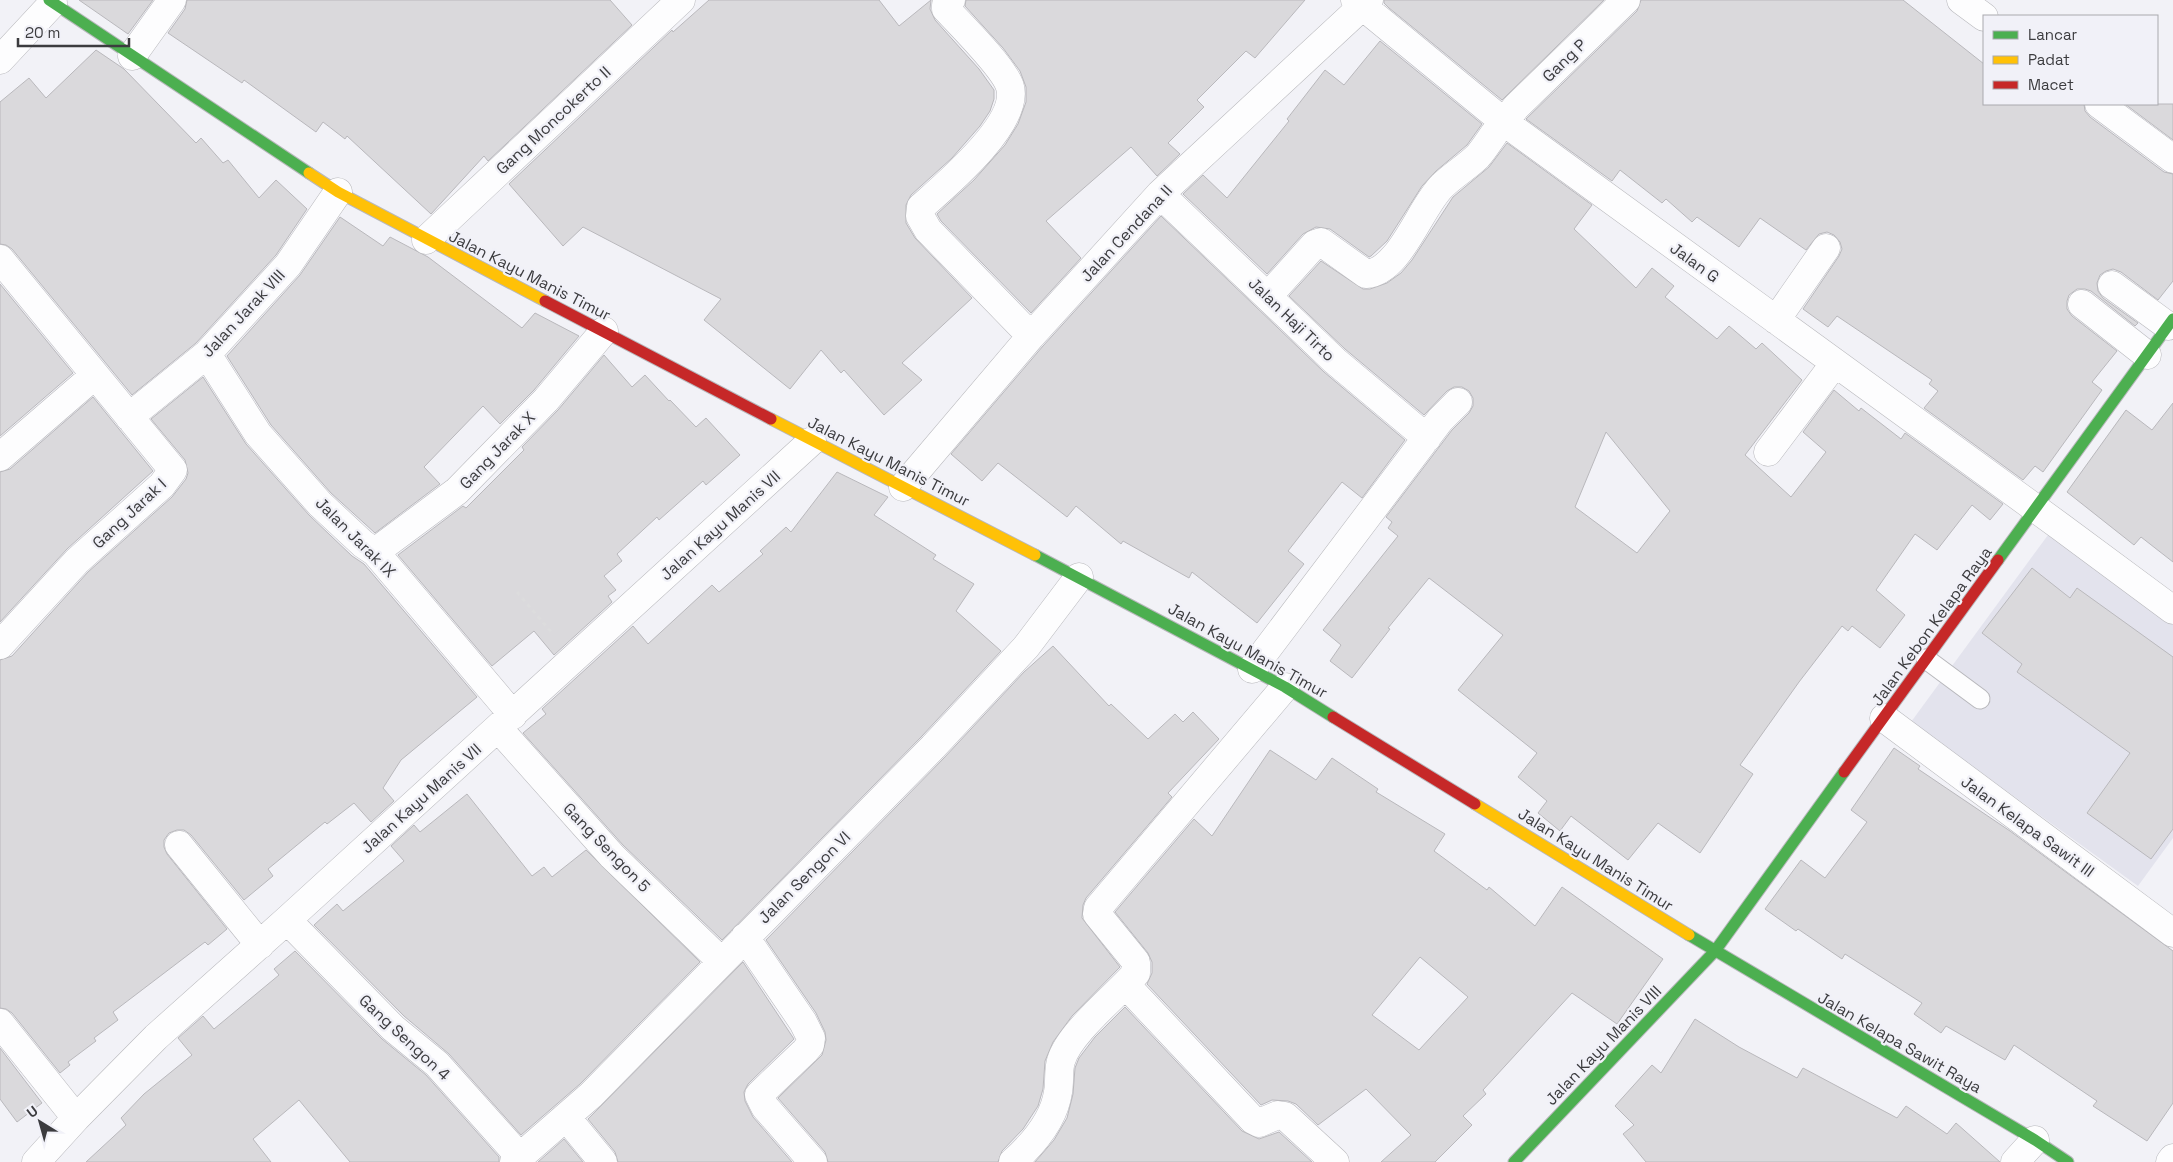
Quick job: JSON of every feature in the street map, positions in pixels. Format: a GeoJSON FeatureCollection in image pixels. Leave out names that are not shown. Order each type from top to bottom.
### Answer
{"type":"FeatureCollection","features":[{"type":"Feature","properties":{"kind":"street"},"geometry":{"type":"LineString","coordinates":[[132,56],[172,0]]}},
{"type":"Feature","properties":{"kind":"street","name":"Gang Moncokerto II"},"geometry":{"type":"LineString","coordinates":[[426,240],[681,0]]}},
{"type":"Feature","properties":{"kind":"street"},"geometry":{"type":"LineString","coordinates":[[951,0],[946,4],[946,9],[1000,69],[1010,87],[1009,105],[1000,125],[970,162],[921,207],[920,216],[928,230],[1031,336]]}},
{"type":"Feature","properties":{"kind":"street","name":"Gang P"},"geometry":{"type":"LineString","coordinates":[[1268,296],[1315,244],[1322,242],[1366,274],[1374,273],[1394,258],[1409,239],[1420,216],[1441,186],[1478,155],[1516,107],[1626,0]]}},
{"type":"Feature","properties":{"kind":"street"},"geometry":{"type":"LineString","coordinates":[[1962,0],[1983,16]]}},
{"type":"Feature","properties":{"kind":"street"},"geometry":{"type":"LineString","coordinates":[[0,60],[51,1]]}},
{"type":"Feature","properties":{"kind":"street","name":"Jalan Kayu Manis Timur"},"geometry":{"type":"LineString","coordinates":[[51,1],[338,192],[426,240],[812,441],[1079,577],[1285,687],[1715,951]]}},
{"type":"Feature","properties":{"kind":"street","name":"Jalan Cendana II"},"geometry":{"type":"LineString","coordinates":[[903,487],[1031,336],[1160,194],[1362,2]]}},
{"type":"Feature","properties":{"kind":"street","name":"Jalan G"},"geometry":{"type":"LineString","coordinates":[[1362,2],[1499,128],[1776,320],[2173,610]]}},
{"type":"Feature","properties":{"kind":"street"},"geometry":{"type":"LineString","coordinates":[[2100,105],[2173,159]]}},
{"type":"Feature","properties":{"kind":"street","name":"Jalan Jarak VIII"},"geometry":{"type":"LineString","coordinates":[[129,417],[207,354],[288,265],[338,192]]}},
{"type":"Feature","properties":{"kind":"street","name":"Jalan Haji Tirto"},"geometry":{"type":"LineString","coordinates":[[1160,194],[1335,361],[1427,438]]}},
{"type":"Feature","properties":{"kind":"street"},"geometry":{"type":"LineString","coordinates":[[1776,320],[1826,248]]}},
{"type":"Feature","properties":{"kind":"street","name":"Gang Jarak I"},"geometry":{"type":"LineString","coordinates":[[0,259],[173,470],[162,484],[77,561],[0,645]]}},
{"type":"Feature","properties":{"kind":"street"},"geometry":{"type":"LineString","coordinates":[[2112,285],[2170,323]]}},
{"type":"Feature","properties":{"kind":"street"},"geometry":{"type":"LineString","coordinates":[[2082,304],[2147,355]]}},
{"type":"Feature","properties":{"kind":"street","name":"Jalan Kebon Kelapa Raya"},"geometry":{"type":"LineString","coordinates":[[1715,951],[2170,323]]}},
{"type":"Feature","properties":{"kind":"street","name":"Gang Jarak X"},"geometry":{"type":"LineString","coordinates":[[375,552],[457,491],[546,400],[604,331]]}},
{"type":"Feature","properties":{"kind":"street","name":"Jalan Jarak IX"},"geometry":{"type":"LineString","coordinates":[[207,354],[258,434],[320,504],[362,544],[375,552],[505,721]]}},
{"type":"Feature","properties":{"kind":"street"},"geometry":{"type":"LineString","coordinates":[[1768,452],[1835,363]]}},
{"type":"Feature","properties":{"kind":"street"},"geometry":{"type":"LineString","coordinates":[[0,457],[95,375]]}},
{"type":"Feature","properties":{"kind":"street"},"geometry":{"type":"LineString","coordinates":[[1252,669],[1440,420],[1458,402]]}},
{"type":"Feature","properties":{"kind":"street","name":"Jalan Kayu Manis VII"},"geometry":{"type":"LineString","coordinates":[[36,1162],[76,1118],[156,1037],[260,945],[812,441]]}},
{"type":"Feature","properties":{"kind":"street","name":"Jalan Sengon VI"},"geometry":{"type":"LineString","coordinates":[[517,1160],[591,1095],[933,747],[1026,647],[1079,577]]}},
{"type":"Feature","properties":{"kind":"street"},"geometry":{"type":"LineString","coordinates":[[1015,1161],[1032,1144],[1050,1117],[1058,1094],[1061,1061],[1072,1041],[1136,973],[1136,962],[1097,914],[1098,908],[1285,687]]}},
{"type":"Feature","properties":{"kind":"street","name":"Jalan Kelapa Sawit III"},"geometry":{"type":"LineString","coordinates":[[1884,718],[2173,932]]}},
{"type":"Feature","properties":{"kind":"street","name":"Gang Sengon 5"},"geometry":{"type":"LineString","coordinates":[[505,721],[612,856],[721,961]]}},
{"type":"Feature","properties":{"kind":"street"},"geometry":{"type":"LineString","coordinates":[[179,845],[260,945]]}},
{"type":"Feature","properties":{"kind":"street","name":"Gang Sengon 4"},"geometry":{"type":"LineString","coordinates":[[287,920],[393,1028],[437,1064],[517,1160]]}},
{"type":"Feature","properties":{"kind":"street"},"geometry":{"type":"LineString","coordinates":[[745,937],[803,1022],[811,1038],[810,1044],[805,1051],[759,1095],[765,1107],[813,1162]]}},
{"type":"Feature","properties":{"kind":"street","name":"Jalan Kelapa Sawit Raya"},"geometry":{"type":"LineString","coordinates":[[1715,951],[2035,1140],[2068,1162]]}},
{"type":"Feature","properties":{"kind":"street","name":"Jalan Kayu Manis VIII"},"geometry":{"type":"LineString","coordinates":[[1514,1162],[1715,951]]}},
{"type":"Feature","properties":{"kind":"street"},"geometry":{"type":"LineString","coordinates":[[1126,984],[1253,1120],[1259,1123],[1278,1114],[1284,1116],[1335,1162]]}},
{"type":"Feature","properties":{"kind":"street"},"geometry":{"type":"LineString","coordinates":[[0,1023],[76,1118]]}},
{"type":"Feature","properties":{"kind":"street"},"geometry":{"type":"LineString","coordinates":[[566,1117],[603,1162]]}},
{"type":"Feature","properties":{"kind":"street"},"geometry":{"type":"LineString","coordinates":[[2015,1162],[2035,1140]]}},
{"type":"Feature","properties":{"kind":"street"},"geometry":{"type":"LineString","coordinates":[[2170,1162],[2173,1158]]}},
{"type":"Feature","properties":{"kind":"lane"},"geometry":{"type":"LineString","coordinates":[[1926,659],[1980,699]]}},
{"type":"Feature","properties":{"kind":"path"},"geometry":{"type":"LineString","coordinates":[[518,592],[573,659]]}},
{"type":"Feature","properties":{"kind":"shaded area"},"geometry":{"type":"Polygon","coordinates":[[[2048,535],[2173,625],[2173,838],[2138,886],[1911,722],[2048,535]]]}},
{"type":"Feature","properties":{"kind":"building"},"geometry":{"type":"Polygon","coordinates":[[[79,0],[153,0],[128,34],[79,0]]]}},
{"type":"Feature","properties":{"kind":"building"},"geometry":{"type":"Polygon","coordinates":[[[187,0],[610,0],[632,25],[488,161],[484,156],[431,214],[347,136],[345,139],[323,122],[316,132],[244,80],[242,83],[168,33],[185,9],[187,0]]]}},
{"type":"Feature","properties":{"kind":"building"},"geometry":{"type":"Polygon","coordinates":[[[709,0],[879,0],[899,26],[931,0],[930,9],[935,20],[979,69],[994,90],[994,99],[990,111],[980,126],[952,158],[911,195],[906,205],[906,223],[915,238],[972,298],[902,363],[922,380],[884,415],[844,370],[841,373],[821,350],[790,389],[704,320],[721,299],[583,227],[563,246],[509,184],[672,30],[673,32],[709,0]]]}},
{"type":"Feature","properties":{"kind":"building"},"geometry":{"type":"Polygon","coordinates":[[[966,0],[1305,0],[1255,58],[1246,51],[1197,100],[1204,107],[1168,143],[1180,154],[1157,176],[1131,147],[1046,221],[1081,258],[1031,313],[941,221],[937,214],[974,180],[1005,145],[1018,124],[1026,102],[1026,87],[1020,71],[1003,48],[965,6],[966,0]]]}},
{"type":"Feature","properties":{"kind":"building"},"geometry":{"type":"Polygon","coordinates":[[[1384,0],[1604,0],[1502,100],[1389,8],[1384,3],[1384,0]]]}},
{"type":"Feature","properties":{"kind":"building"},"geometry":{"type":"Polygon","coordinates":[[[1641,0],[1903,0],[1983,63],[1983,105],[2084,105],[2085,111],[2090,117],[2164,172],[2173,174],[2173,281],[2158,300],[2121,272],[2113,269],[2100,275],[2097,283],[2098,291],[2103,298],[2138,323],[2135,326],[2091,291],[2077,289],[2069,295],[2067,309],[2072,316],[2117,351],[2092,382],[2102,390],[2043,472],[2035,466],[2023,480],[1924,408],[1938,391],[1929,384],[1932,380],[1837,316],[1828,327],[1803,309],[1842,249],[1840,242],[1834,235],[1827,232],[1819,234],[1806,250],[1760,218],[1739,247],[1697,217],[1692,222],[1666,199],[1662,203],[1620,170],[1612,181],[1526,119],[1637,11],[1641,0]]]}},
{"type":"Feature","properties":{"kind":"building"},"geometry":{"type":"Polygon","coordinates":[[[1380,41],[1482,124],[1467,145],[1436,171],[1422,186],[1387,241],[1371,256],[1369,257],[1330,229],[1316,227],[1303,234],[1267,274],[1183,194],[1203,175],[1227,198],[1289,121],[1287,119],[1325,70],[1344,85],[1380,41]]]}},
{"type":"Feature","properties":{"kind":"building"},"geometry":{"type":"Polygon","coordinates":[[[96,50],[124,69],[196,143],[201,138],[223,163],[228,160],[259,198],[276,180],[307,209],[276,255],[196,343],[132,395],[12,249],[0,244],[0,102],[29,78],[46,98],[96,50]]]}},
{"type":"Feature","properties":{"kind":"building"},"geometry":{"type":"Polygon","coordinates":[[[2173,104],[2173,140],[2126,105],[2173,104]]]}},
{"type":"Feature","properties":{"kind":"building"},"geometry":{"type":"Polygon","coordinates":[[[1507,143],[1592,205],[1574,229],[1636,288],[1652,268],[1674,286],[1665,297],[1717,339],[1729,326],[1756,349],[1762,343],[1802,380],[1745,455],[1791,497],[1826,452],[1803,432],[1834,390],[1859,411],[1861,408],[1901,439],[1905,433],[2003,504],[1990,520],[1972,505],[1937,550],[1915,534],[1876,590],[1905,615],[1880,648],[1852,626],[1848,631],[1842,626],[1799,682],[1740,765],[1753,774],[1700,853],[1658,823],[1628,860],[1571,816],[1560,831],[1538,813],[1547,801],[1518,777],[1537,753],[1458,690],[1503,635],[1429,578],[1388,628],[1390,629],[1352,678],[1330,661],[1341,645],[1323,630],[1398,536],[1388,528],[1392,522],[1386,517],[1452,430],[1469,413],[1473,406],[1473,398],[1469,391],[1462,387],[1454,387],[1447,391],[1424,415],[1345,349],[1289,296],[1321,261],[1363,289],[1370,289],[1387,283],[1401,273],[1412,260],[1453,197],[1489,167],[1507,143]],[[1606,432],[1575,507],[1637,553],[1670,511],[1606,432]]]}},
{"type":"Feature","properties":{"kind":"building"},"geometry":{"type":"Polygon","coordinates":[[[1161,216],[1324,372],[1405,440],[1362,498],[1342,482],[1288,551],[1304,564],[1257,623],[1192,572],[1189,578],[1123,541],[1121,544],[1076,506],[1067,517],[998,463],[982,481],[951,454],[1043,346],[1161,216]]]}},
{"type":"Feature","properties":{"kind":"building"},"geometry":{"type":"Polygon","coordinates":[[[340,217],[383,246],[390,237],[428,257],[522,328],[535,313],[579,336],[534,390],[500,424],[483,406],[424,467],[440,484],[375,533],[331,493],[271,425],[227,356],[300,275],[340,217]]]}},
{"type":"Feature","properties":{"kind":"building"},"geometry":{"type":"Polygon","coordinates":[[[0,284],[73,373],[0,436],[0,284]]]}},
{"type":"Feature","properties":{"kind":"building"},"geometry":{"type":"Polygon","coordinates":[[[604,355],[632,387],[645,375],[696,427],[706,418],[740,455],[706,485],[703,481],[659,520],[657,517],[617,554],[622,561],[604,576],[616,590],[608,596],[612,602],[554,655],[534,631],[492,666],[398,555],[463,506],[466,508],[524,450],[522,447],[558,410],[604,355]]]}},
{"type":"Feature","properties":{"kind":"building"},"geometry":{"type":"Polygon","coordinates":[[[203,377],[246,444],[309,515],[352,556],[364,564],[477,697],[401,760],[383,788],[394,801],[371,822],[354,803],[327,824],[325,822],[268,869],[273,876],[244,900],[191,835],[184,830],[169,833],[164,840],[167,854],[227,929],[208,945],[205,942],[113,1012],[118,1020],[94,1038],[96,1041],[68,1062],[70,1065],[60,1073],[12,1013],[0,1008],[0,660],[12,656],[88,572],[172,497],[186,479],[188,473],[185,460],[151,419],[203,377]]]}},
{"type":"Feature","properties":{"kind":"building"},"geometry":{"type":"Polygon","coordinates":[[[93,397],[153,471],[67,549],[0,622],[0,472],[10,469],[93,397]]]}},
{"type":"Feature","properties":{"kind":"building"},"geometry":{"type":"Polygon","coordinates":[[[2173,403],[2173,562],[2141,537],[2134,545],[2067,492],[2126,410],[2152,430],[2173,403]]]}},
{"type":"Feature","properties":{"kind":"building"},"geometry":{"type":"Polygon","coordinates":[[[837,472],[888,497],[874,515],[936,555],[933,559],[974,584],[956,611],[1001,651],[922,736],[722,940],[623,845],[523,733],[546,714],[542,709],[633,626],[648,644],[712,585],[719,592],[763,554],[760,551],[786,527],[791,532],[837,472]]]}},
{"type":"Feature","properties":{"kind":"building"},"geometry":{"type":"Polygon","coordinates":[[[2032,568],[2070,598],[2077,588],[2173,657],[2173,829],[2151,859],[2087,813],[2130,753],[2017,672],[2022,664],[1982,633],[2032,568]]]}},
{"type":"Feature","properties":{"kind":"building"},"geometry":{"type":"Polygon","coordinates":[[[1053,646],[1109,706],[1111,704],[1148,739],[1175,714],[1183,722],[1193,712],[1219,739],[1168,793],[1172,797],[1086,898],[1083,905],[1082,918],[1120,967],[1072,1016],[1053,1042],[1045,1061],[1043,1089],[1038,1106],[1023,1129],[1002,1151],[998,1162],[828,1162],[825,1152],[778,1098],[822,1055],[826,1040],[825,1032],[816,1013],[766,940],[944,758],[1024,672],[1053,646]]]}},
{"type":"Feature","properties":{"kind":"building"},"geometry":{"type":"Polygon","coordinates":[[[1894,748],[1920,766],[1918,769],[2010,831],[2173,951],[2173,1103],[2147,1141],[2093,1106],[2097,1101],[2014,1045],[2005,1060],[1946,1026],[1941,1033],[1914,1014],[1922,1003],[1845,954],[1842,959],[1798,929],[1796,931],[1765,909],[1801,860],[1825,878],[1867,822],[1851,810],[1894,748]]]}},
{"type":"Feature","properties":{"kind":"building"},"geometry":{"type":"Polygon","coordinates":[[[1270,750],[1316,780],[1332,758],[1378,789],[1376,792],[1445,834],[1434,851],[1487,890],[1489,887],[1535,926],[1562,887],[1663,959],[1617,1024],[1572,993],[1483,1090],[1486,1094],[1463,1116],[1472,1125],[1435,1162],[1381,1162],[1411,1135],[1366,1089],[1318,1125],[1296,1104],[1288,1101],[1272,1100],[1261,1105],[1147,984],[1152,973],[1152,962],[1148,953],[1115,912],[1194,819],[1212,836],[1270,750]],[[1420,957],[1372,1015],[1419,1050],[1468,997],[1420,957]]]}},
{"type":"Feature","properties":{"kind":"building"},"geometry":{"type":"Polygon","coordinates":[[[467,794],[532,876],[544,867],[552,877],[586,850],[700,962],[580,1084],[521,1135],[449,1054],[404,1016],[314,925],[337,904],[343,911],[404,861],[391,846],[414,825],[420,832],[467,794]]]}},
{"type":"Feature","properties":{"kind":"building"},"geometry":{"type":"Polygon","coordinates":[[[295,951],[382,1039],[426,1075],[499,1157],[499,1162],[350,1162],[299,1100],[253,1139],[271,1162],[86,1162],[126,1125],[121,1118],[144,1094],[192,1055],[178,1038],[203,1016],[214,1029],[279,975],[274,969],[295,951]]]}},
{"type":"Feature","properties":{"kind":"building"},"geometry":{"type":"Polygon","coordinates":[[[743,962],[794,1039],[748,1084],[744,1092],[745,1101],[753,1117],[792,1162],[618,1162],[615,1152],[588,1119],[743,962]]]}},
{"type":"Feature","properties":{"kind":"building"},"geometry":{"type":"Polygon","coordinates":[[[1125,1007],[1242,1131],[1259,1139],[1279,1132],[1312,1162],[1035,1162],[1054,1140],[1067,1118],[1073,1094],[1075,1068],[1079,1058],[1095,1037],[1125,1007]]]}},
{"type":"Feature","properties":{"kind":"building"},"geometry":{"type":"Polygon","coordinates":[[[1695,1019],[1739,1047],[1797,1078],[1803,1068],[1897,1118],[1906,1106],[1947,1134],[1956,1123],[2000,1162],[1646,1162],[1623,1134],[1634,1125],[1615,1106],[1652,1065],[1661,1073],[1695,1019]]]}},
{"type":"Feature","properties":{"kind":"building"},"geometry":{"type":"Polygon","coordinates":[[[0,1048],[42,1103],[17,1122],[0,1099],[0,1048]]]}},
{"type":"Feature","properties":{"kind":"building"},"geometry":{"type":"Polygon","coordinates":[[[564,1139],[583,1162],[538,1162],[564,1139]]]}},
{"type":"Feature","properties":{"kind":"traffic: fast"},"geometry":{"type":"LineString","coordinates":[[49,0],[309,173]]}},
{"type":"Feature","properties":{"kind":"traffic: fast"},"geometry":{"type":"LineString","coordinates":[[1998,560],[2173,319]]}},
{"type":"Feature","properties":{"kind":"traffic: fast"},"geometry":{"type":"LineString","coordinates":[[1035,555],[1285,687],[1333,717]]}},
{"type":"Feature","properties":{"kind":"traffic: fast"},"geometry":{"type":"LineString","coordinates":[[1514,1162],[1715,951],[1844,772]]}},
{"type":"Feature","properties":{"kind":"traffic: fast"},"geometry":{"type":"LineString","coordinates":[[1689,935],[2035,1140],[2068,1162]]}},
{"type":"Feature","properties":{"kind":"traffic: slow"},"geometry":{"type":"LineString","coordinates":[[309,173],[338,192],[545,301]]}},
{"type":"Feature","properties":{"kind":"traffic: slow"},"geometry":{"type":"LineString","coordinates":[[771,419],[1035,555]]}},
{"type":"Feature","properties":{"kind":"traffic: slow"},"geometry":{"type":"LineString","coordinates":[[1475,804],[1689,935]]}},
{"type":"Feature","properties":{"kind":"traffic: jam"},"geometry":{"type":"LineString","coordinates":[[545,301],[771,419]]}},
{"type":"Feature","properties":{"kind":"traffic: jam"},"geometry":{"type":"LineString","coordinates":[[1844,772],[1998,560]]}},
{"type":"Feature","properties":{"kind":"traffic: jam"},"geometry":{"type":"LineString","coordinates":[[1333,717],[1475,804]]}}]}
